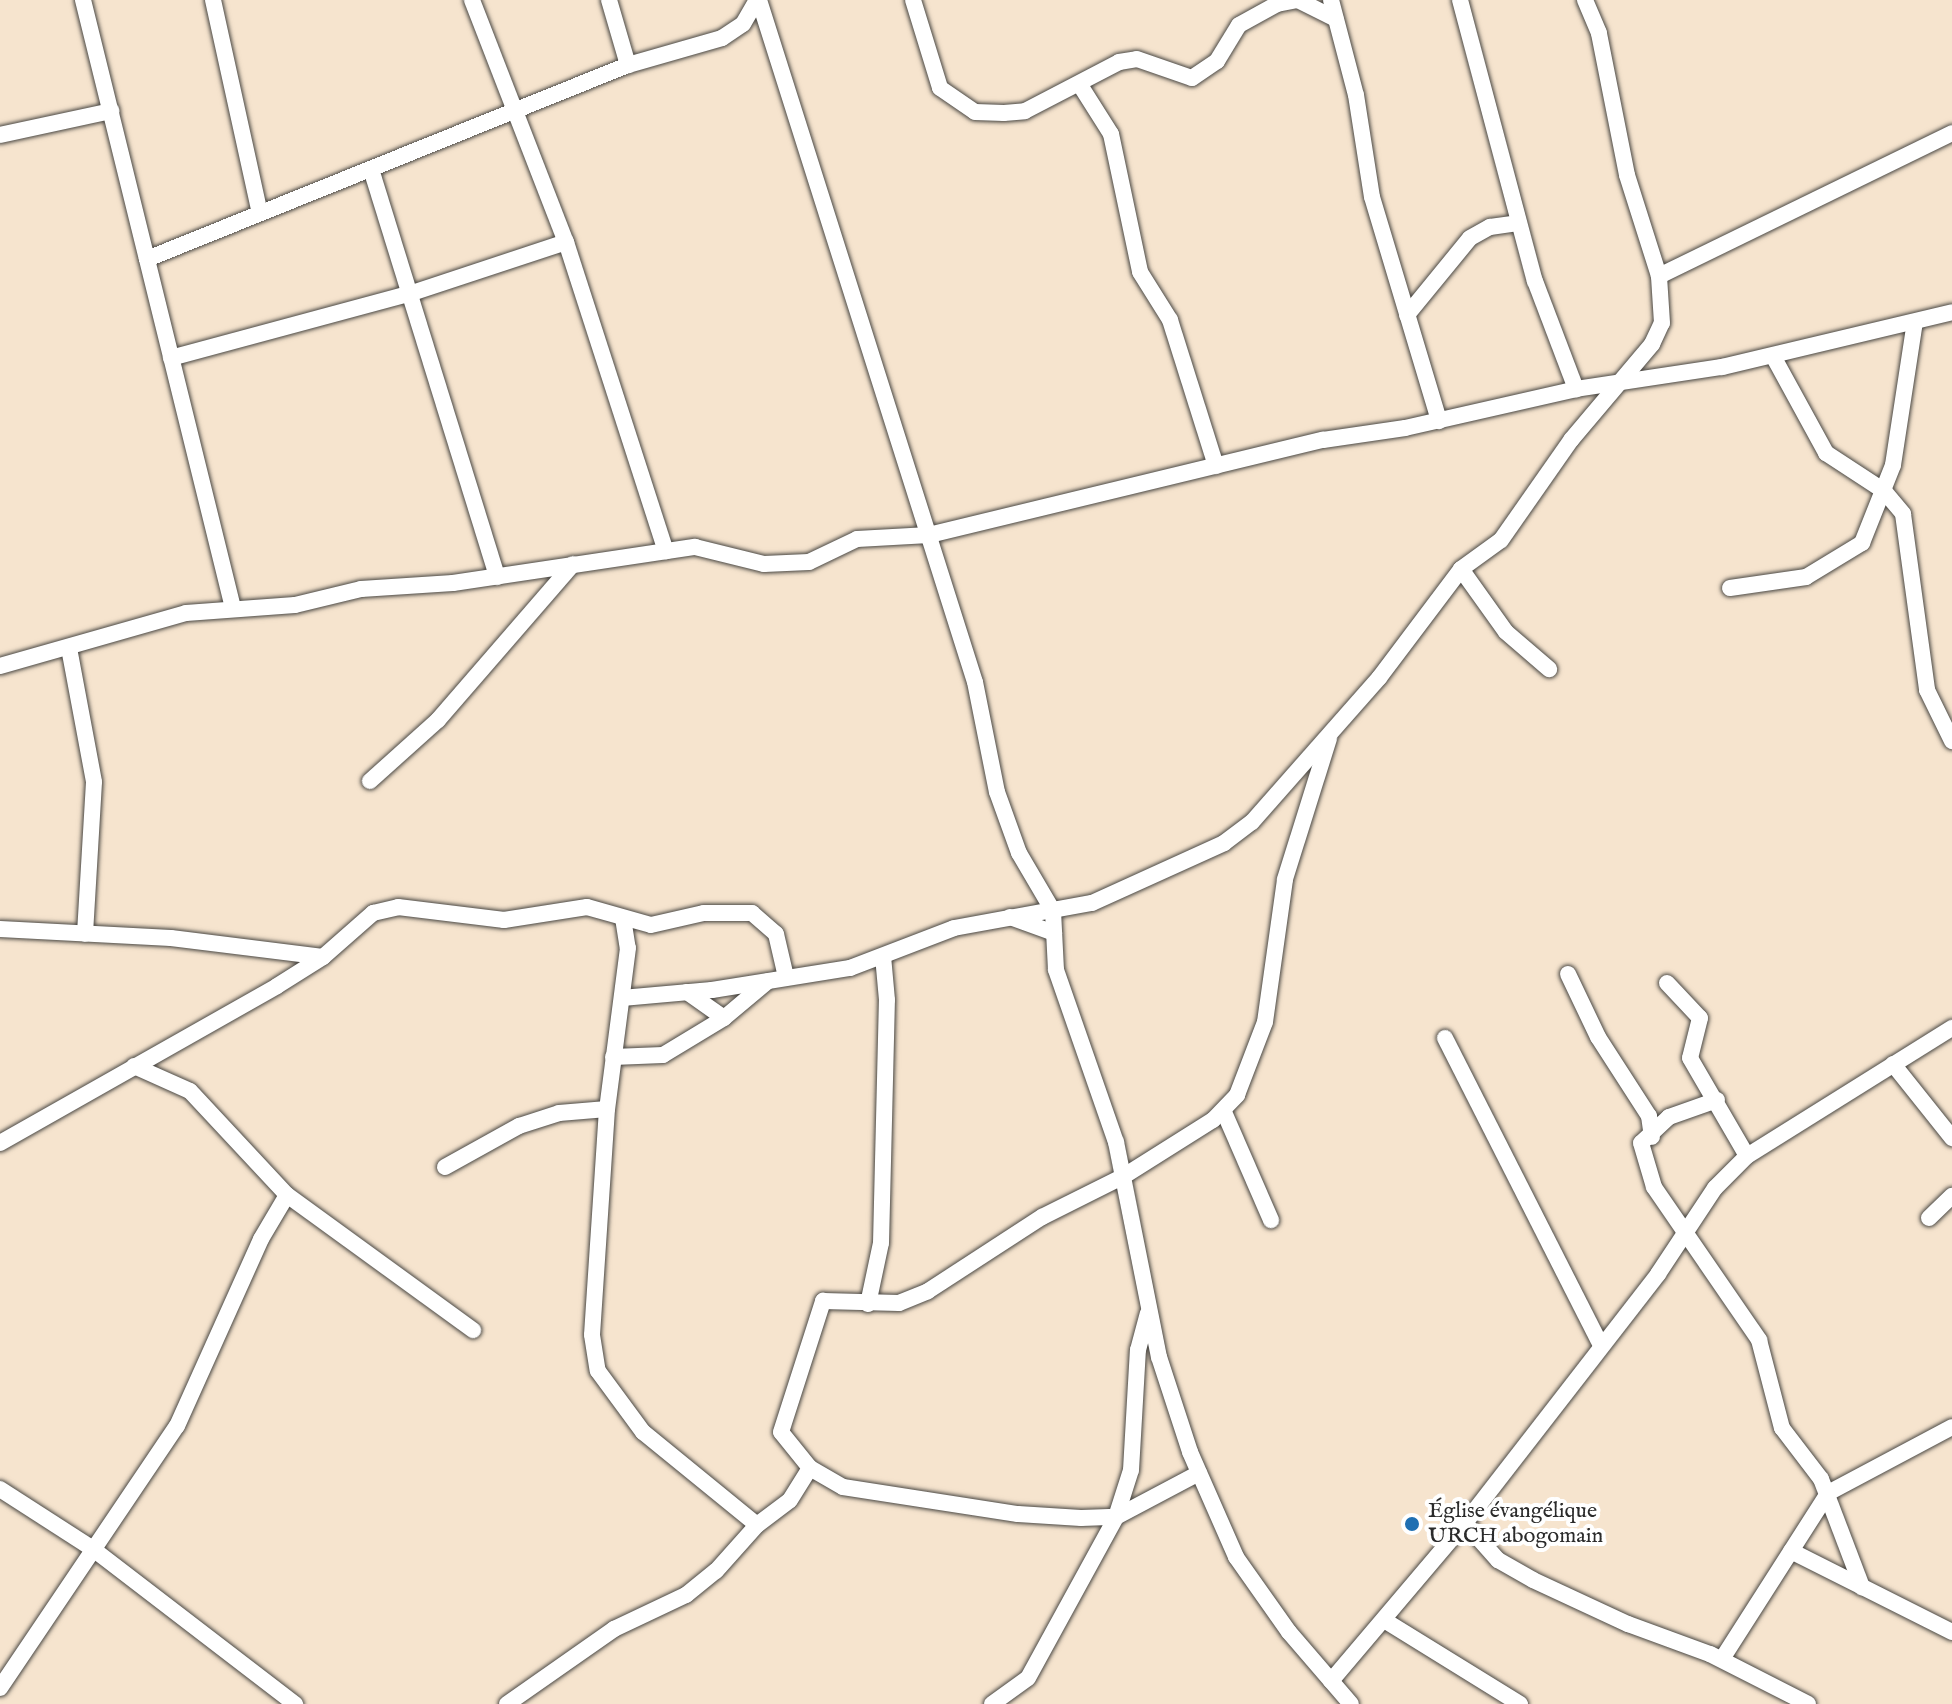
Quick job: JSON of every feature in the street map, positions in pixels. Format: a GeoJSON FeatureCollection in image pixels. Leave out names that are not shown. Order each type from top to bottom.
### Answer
{"type":"FeatureCollection","features":[{"type":"Feature","properties":{"kind":"street"},"geometry":{"type":"LineString","coordinates":[[83,0],[233,608]]}},
{"type":"Feature","properties":{"kind":"street"},"geometry":{"type":"LineString","coordinates":[[213,0],[260,213]]}},
{"type":"Feature","properties":{"kind":"street"},"geometry":{"type":"LineString","coordinates":[[472,0],[566,242],[666,551]]}},
{"type":"Feature","properties":{"kind":"street"},"geometry":{"type":"LineString","coordinates":[[609,0],[628,65]]}},
{"type":"Feature","properties":{"kind":"street"},"geometry":{"type":"LineString","coordinates":[[147,259],[628,65],[722,38],[743,24],[758,0]]}},
{"type":"Feature","properties":{"kind":"street"},"geometry":{"type":"LineString","coordinates":[[758,0],[975,682],[997,792],[1019,853],[1053,911],[1065,1001],[1086,1050],[1124,1176],[1148,1312],[1199,1473],[1236,1557],[1289,1632],[1347,1702]]}},
{"type":"Feature","properties":{"kind":"street"},"geometry":{"type":"LineString","coordinates":[[913,0],[940,88],[957,103],[975,112],[1025,111],[1119,62],[1137,59],[1192,78],[1217,61],[1239,25],[1277,4],[1298,0],[1336,19]]}},
{"type":"Feature","properties":{"kind":"street"},"geometry":{"type":"LineString","coordinates":[[1331,0],[1356,95],[1372,197],[1439,421]]}},
{"type":"Feature","properties":{"kind":"street"},"geometry":{"type":"LineString","coordinates":[[1460,0],[1518,223],[1557,345],[1576,389]]}},
{"type":"Feature","properties":{"kind":"street"},"geometry":{"type":"LineString","coordinates":[[622,998],[687,992],[850,968],[954,928],[1092,903],[1224,843],[1252,822],[1379,678],[1461,569],[1501,540],[1571,440],[1619,385],[1662,323],[1659,276],[1627,175],[1599,33],[1585,0]]}},
{"type":"Feature","properties":{"kind":"street"},"geometry":{"type":"LineString","coordinates":[[1080,85],[1111,134],[1140,272],[1170,320],[1216,466]]}},
{"type":"Feature","properties":{"kind":"street"},"geometry":{"type":"LineString","coordinates":[[0,135],[111,111]]}},
{"type":"Feature","properties":{"kind":"street"},"geometry":{"type":"LineString","coordinates":[[1659,276],[1952,133]]}},
{"type":"Feature","properties":{"kind":"street"},"geometry":{"type":"LineString","coordinates":[[371,169],[412,293],[497,577]]}},
{"type":"Feature","properties":{"kind":"street"},"geometry":{"type":"LineString","coordinates":[[1407,315],[1470,238],[1490,227],[1518,223]]}},
{"type":"Feature","properties":{"kind":"street"},"geometry":{"type":"LineString","coordinates":[[171,358],[412,293],[566,242]]}},
{"type":"Feature","properties":{"kind":"street"},"geometry":{"type":"LineString","coordinates":[[0,666],[186,613],[295,605],[361,589],[497,577],[695,547],[764,564],[809,562],[857,539],[929,535],[1323,440],[1439,421],[1576,389],[1619,385],[1773,356],[1952,312]]}},
{"type":"Feature","properties":{"kind":"street"},"geometry":{"type":"LineString","coordinates":[[1730,588],[1822,571],[1862,543],[1884,491],[1898,442],[1915,322]]}},
{"type":"Feature","properties":{"kind":"street"},"geometry":{"type":"LineString","coordinates":[[1773,356],[1826,453],[1884,491],[1903,514],[1927,690],[1952,741]]}},
{"type":"Feature","properties":{"kind":"street"},"geometry":{"type":"LineString","coordinates":[[370,781],[438,720],[573,564]]}},
{"type":"Feature","properties":{"kind":"street"},"geometry":{"type":"LineString","coordinates":[[1461,569],[1506,632],[1549,669]]}},
{"type":"Feature","properties":{"kind":"street"},"geometry":{"type":"LineString","coordinates":[[69,648],[94,782],[85,934]]}},
{"type":"Feature","properties":{"kind":"street"},"geometry":{"type":"LineString","coordinates":[[1199,1473],[1116,1517],[1018,1514],[843,1487],[810,1468],[781,1432],[806,1346],[823,1301],[899,1303],[928,1291],[1042,1217],[1124,1176],[1224,1112],[1251,1066],[1265,1022],[1285,879],[1330,734]]}},
{"type":"Feature","properties":{"kind":"street"},"geometry":{"type":"LineString","coordinates":[[0,1143],[323,957],[373,913],[398,907],[504,920],[587,907],[651,925],[704,913],[752,913],[776,934],[777,979]]}},
{"type":"Feature","properties":{"kind":"street"},"geometry":{"type":"LineString","coordinates":[[1010,917],[1054,933]]}},
{"type":"Feature","properties":{"kind":"street"},"geometry":{"type":"LineString","coordinates":[[623,918],[628,948],[607,1109],[592,1335],[598,1371],[643,1432],[757,1525]]}},
{"type":"Feature","properties":{"kind":"street"},"geometry":{"type":"LineString","coordinates":[[0,929],[323,957]]}},
{"type":"Feature","properties":{"kind":"street"},"geometry":{"type":"LineString","coordinates":[[868,1304],[881,1243],[887,1000],[883,956]]}},
{"type":"Feature","properties":{"kind":"street"},"geometry":{"type":"LineString","coordinates":[[1568,974],[1598,1037],[1649,1116],[1652,1137]]}},
{"type":"Feature","properties":{"kind":"street"},"geometry":{"type":"LineString","coordinates":[[613,1057],[663,1055],[724,1018],[777,979]]}},
{"type":"Feature","properties":{"kind":"street"},"geometry":{"type":"LineString","coordinates":[[1667,983],[1700,1018],[1690,1058],[1747,1156]]}},
{"type":"Feature","properties":{"kind":"street"},"geometry":{"type":"LineString","coordinates":[[687,992],[724,1018]]}},
{"type":"Feature","properties":{"kind":"street"},"geometry":{"type":"LineString","coordinates":[[1331,1681],[1465,1523],[1685,1233],[1715,1188],[1747,1156],[1952,1028]]}},
{"type":"Feature","properties":{"kind":"street"},"geometry":{"type":"LineString","coordinates":[[1445,1038],[1601,1345]]}},
{"type":"Feature","properties":{"kind":"street"},"geometry":{"type":"LineString","coordinates":[[1893,1064],[1952,1138]]}},
{"type":"Feature","properties":{"kind":"street"},"geometry":{"type":"LineString","coordinates":[[134,1066],[190,1091],[287,1195],[473,1330]]}},
{"type":"Feature","properties":{"kind":"street"},"geometry":{"type":"LineString","coordinates":[[1717,1100],[1669,1117],[1652,1137],[1641,1143],[1654,1187],[1759,1340],[1782,1428],[1828,1493],[1862,1587]]}},
{"type":"Feature","properties":{"kind":"street"},"geometry":{"type":"LineString","coordinates":[[445,1167],[519,1126],[559,1113],[607,1109]]}},
{"type":"Feature","properties":{"kind":"street"},"geometry":{"type":"LineString","coordinates":[[1224,1112],[1271,1220]]}},
{"type":"Feature","properties":{"kind":"street"},"geometry":{"type":"LineString","coordinates":[[0,1688],[177,1426],[261,1239],[287,1195]]}},
{"type":"Feature","properties":{"kind":"street"},"geometry":{"type":"LineString","coordinates":[[1929,1218],[1952,1196]]}},
{"type":"Feature","properties":{"kind":"street"},"geometry":{"type":"LineString","coordinates":[[992,1704],[1028,1678],[1116,1517],[1131,1470],[1138,1350],[1148,1312]]}},
{"type":"Feature","properties":{"kind":"street"},"geometry":{"type":"LineString","coordinates":[[1722,1659],[1828,1493],[1952,1427]]}},
{"type":"Feature","properties":{"kind":"street"},"geometry":{"type":"LineString","coordinates":[[507,1704],[614,1629],[686,1595],[716,1571],[757,1525],[790,1500],[810,1468]]}},
{"type":"Feature","properties":{"kind":"street"},"geometry":{"type":"LineString","coordinates":[[0,1489],[93,1549],[295,1704]]}},
{"type":"Feature","properties":{"kind":"street"},"geometry":{"type":"LineString","coordinates":[[1465,1523],[1498,1560],[1533,1580],[1722,1659],[1808,1704]]}},
{"type":"Feature","properties":{"kind":"street"},"geometry":{"type":"LineString","coordinates":[[1791,1551],[1952,1632]]}},
{"type":"Feature","properties":{"kind":"street"},"geometry":{"type":"LineString","coordinates":[[1384,1620],[1520,1704]]}},
{"type":"Feature","properties":{"kind":"place","name":"Église évangélique URCH abogomain"},"geometry":{"type":"Point","coordinates":[1412,1524]}}]}
